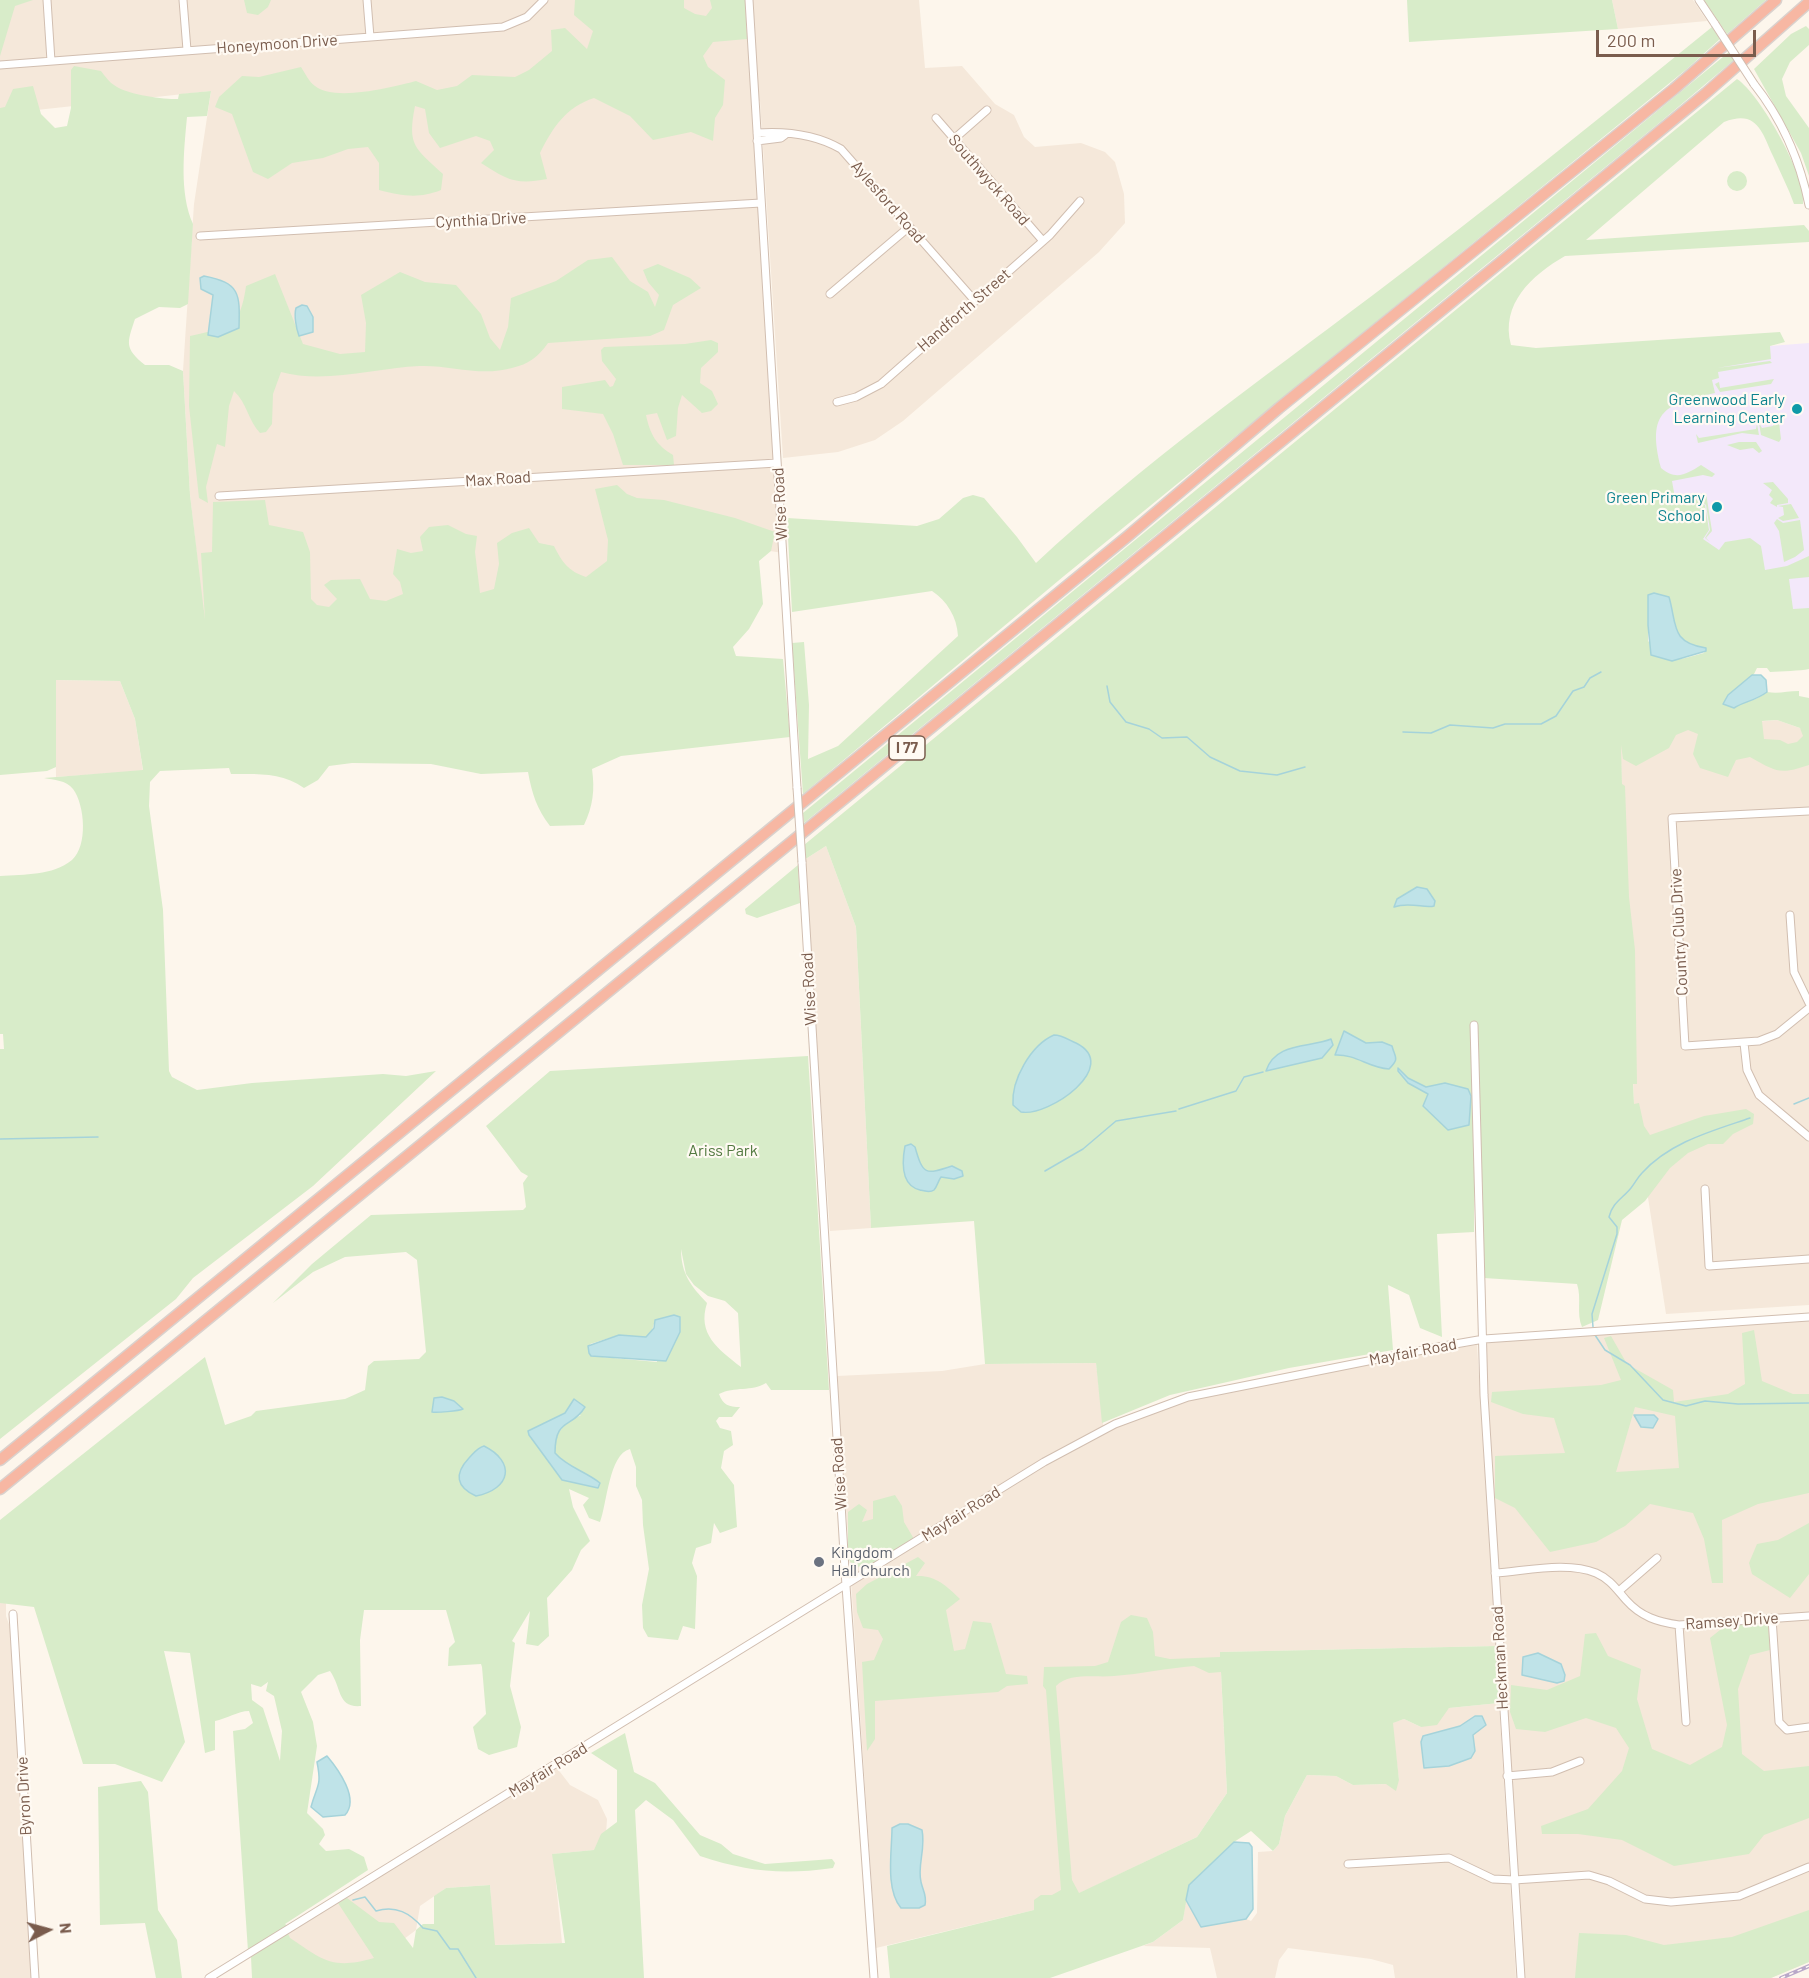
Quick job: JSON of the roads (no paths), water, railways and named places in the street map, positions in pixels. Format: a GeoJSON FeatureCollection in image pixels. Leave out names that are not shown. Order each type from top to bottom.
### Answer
{"type":"FeatureCollection","features":[{"type":"Feature","properties":{"kind":"highway","name":"I 77"},"geometry":{"type":"LineString","coordinates":[[0,1460],[1128,536],[1366,336],[1674,89],[1776,0]]}},
{"type":"Feature","properties":{"kind":"highway","name":"I 77"},"geometry":{"type":"LineString","coordinates":[[0,1490],[1508,256],[1706,93],[1809,2]]}},
{"type":"Feature","properties":{"kind":"street"},"geometry":{"type":"LineString","coordinates":[[47,0],[51,61]]}},
{"type":"Feature","properties":{"kind":"street"},"geometry":{"type":"LineString","coordinates":[[183,0],[187,50]]}},
{"type":"Feature","properties":{"kind":"street"},"geometry":{"type":"LineString","coordinates":[[367,0],[370,36]]}},
{"type":"Feature","properties":{"kind":"street","name":"Honeymoon Drive"},"geometry":{"type":"LineString","coordinates":[[0,64],[507,27],[527,17],[544,0]]}},
{"type":"Feature","properties":{"kind":"street","name":"Wise Road"},"geometry":{"type":"LineString","coordinates":[[749,0],[846,1586],[874,1978]]}},
{"type":"Feature","properties":{"kind":"street"},"geometry":{"type":"LineString","coordinates":[[1699,0],[1788,141],[1802,176],[1809,205]]}},
{"type":"Feature","properties":{"kind":"street"},"geometry":{"type":"LineString","coordinates":[[954,139],[987,110]]}},
{"type":"Feature","properties":{"kind":"street","name":"Southwyck Road"},"geometry":{"type":"LineString","coordinates":[[936,118],[1043,241]]}},
{"type":"Feature","properties":{"kind":"street","name":"Aylesford Road"},"geometry":{"type":"LineString","coordinates":[[757,137],[780,132],[785,135],[803,134],[825,139],[841,149],[975,301]]}},
{"type":"Feature","properties":{"kind":"street","name":"Handforth Street"},"geometry":{"type":"LineString","coordinates":[[837,402],[856,397],[881,384],[1043,241],[1080,201]]}},
{"type":"Feature","properties":{"kind":"street","name":"Cynthia Drive"},"geometry":{"type":"LineString","coordinates":[[200,236],[761,203]]}},
{"type":"Feature","properties":{"kind":"street"},"geometry":{"type":"LineString","coordinates":[[830,294],[909,227]]}},
{"type":"Feature","properties":{"kind":"street","name":"Max Road"},"geometry":{"type":"LineString","coordinates":[[219,496],[777,463]]}},
{"type":"Feature","properties":{"kind":"street","name":"Country Club Drive"},"geometry":{"type":"LineString","coordinates":[[1744,1043],[1685,1046],[1672,818],[1809,811]]}},
{"type":"Feature","properties":{"kind":"street"},"geometry":{"type":"LineString","coordinates":[[1790,915],[1794,972],[1809,1003]]}},
{"type":"Feature","properties":{"kind":"street"},"geometry":{"type":"LineString","coordinates":[[1809,1008],[1777,1034],[1759,1041],[1744,1043],[1747,1070],[1760,1095],[1809,1137]]}},
{"type":"Feature","properties":{"kind":"street","name":"Heckman Road"},"geometry":{"type":"LineString","coordinates":[[1474,1025],[1484,1395],[1521,1978]]}},
{"type":"Feature","properties":{"kind":"street"},"geometry":{"type":"LineString","coordinates":[[1705,1189],[1709,1266],[1809,1259]]}},
{"type":"Feature","properties":{"kind":"street","name":"Mayfair Road"},"geometry":{"type":"LineString","coordinates":[[209,1978],[1044,1462],[1096,1433],[1139,1414],[1216,1390],[1484,1339],[1809,1317]]}},
{"type":"Feature","properties":{"kind":"street"},"geometry":{"type":"LineString","coordinates":[[1619,1591],[1657,1558]]}},
{"type":"Feature","properties":{"kind":"street","name":"Ramsey Drive"},"geometry":{"type":"LineString","coordinates":[[1495,1573],[1579,1568],[1598,1573],[1644,1616],[1663,1623],[1679,1625],[1809,1616]]}},
{"type":"Feature","properties":{"kind":"street","name":"Byron Drive"},"geometry":{"type":"LineString","coordinates":[[13,1614],[35,1978]]}},
{"type":"Feature","properties":{"kind":"street"},"geometry":{"type":"LineString","coordinates":[[1772,1618],[1779,1720],[1787,1730],[1809,1728]]}},
{"type":"Feature","properties":{"kind":"street"},"geometry":{"type":"LineString","coordinates":[[1679,1625],[1686,1722]]}},
{"type":"Feature","properties":{"kind":"street"},"geometry":{"type":"LineString","coordinates":[[1507,1776],[1552,1772],[1580,1761]]}},
{"type":"Feature","properties":{"kind":"street"},"geometry":{"type":"LineString","coordinates":[[1348,1864],[1449,1858],[1463,1862],[1485,1876],[1514,1880],[1589,1875],[1609,1881],[1645,1899],[1671,1902],[1738,1896],[1809,1867]]}},
{"type":"Feature","properties":{"kind":"water"},"geometry":{"type":"Polygon","coordinates":[[[204,276],[231,286],[238,298],[239,328],[218,337],[208,335],[213,295],[201,289],[200,278],[204,276]]]}},
{"type":"Feature","properties":{"kind":"water"},"geometry":{"type":"Polygon","coordinates":[[[302,305],[307,306],[313,317],[313,332],[299,336],[295,311],[302,305]]]}},
{"type":"Feature","properties":{"kind":"water"},"geometry":{"type":"Polygon","coordinates":[[[1654,593],[1669,597],[1677,631],[1681,637],[1686,642],[1706,648],[1706,651],[1672,661],[1651,655],[1648,595],[1654,593]]]}},
{"type":"Feature","properties":{"kind":"water"},"geometry":{"type":"Polygon","coordinates":[[[1752,675],[1761,675],[1766,680],[1767,692],[1734,708],[1723,704],[1728,695],[1752,675]]]}},
{"type":"Feature","properties":{"kind":"water"},"geometry":{"type":"Polygon","coordinates":[[[1417,887],[1427,889],[1435,901],[1434,906],[1400,905],[1394,907],[1397,899],[1417,887]]]}},
{"type":"Feature","properties":{"kind":"water"},"geometry":{"type":"Polygon","coordinates":[[[1344,1031],[1366,1043],[1382,1042],[1392,1046],[1395,1062],[1389,1069],[1343,1055],[1335,1055],[1344,1031]]]}},
{"type":"Feature","properties":{"kind":"water"},"geometry":{"type":"Polygon","coordinates":[[[1054,1035],[1076,1043],[1088,1053],[1091,1064],[1086,1076],[1076,1088],[1048,1107],[1021,1112],[1013,1105],[1015,1085],[1019,1075],[1030,1055],[1054,1035]]]}},
{"type":"Feature","properties":{"kind":"water"},"geometry":{"type":"Polygon","coordinates":[[[1331,1039],[1333,1045],[1322,1058],[1266,1071],[1270,1062],[1285,1051],[1331,1039]]]}},
{"type":"Feature","properties":{"kind":"water"},"geometry":{"type":"Polygon","coordinates":[[[1398,1068],[1408,1078],[1426,1087],[1445,1083],[1468,1089],[1471,1096],[1469,1125],[1448,1130],[1423,1106],[1428,1094],[1408,1083],[1398,1068]]]}},
{"type":"Feature","properties":{"kind":"water"},"geometry":{"type":"Polygon","coordinates":[[[911,1144],[915,1147],[920,1163],[926,1170],[936,1171],[952,1166],[962,1171],[963,1176],[954,1179],[941,1177],[935,1189],[931,1191],[913,1187],[906,1178],[903,1166],[905,1146],[911,1144]]]}},
{"type":"Feature","properties":{"kind":"water"},"geometry":{"type":"Polygon","coordinates":[[[674,1315],[680,1317],[680,1332],[666,1361],[591,1356],[589,1353],[588,1346],[619,1335],[646,1337],[654,1328],[655,1320],[674,1315]]]}},
{"type":"Feature","properties":{"kind":"water"},"geometry":{"type":"Polygon","coordinates":[[[442,1397],[454,1401],[463,1409],[432,1412],[434,1398],[442,1397]]]}},
{"type":"Feature","properties":{"kind":"water"},"geometry":{"type":"Polygon","coordinates":[[[574,1399],[585,1407],[580,1414],[561,1428],[555,1453],[565,1462],[600,1483],[598,1488],[562,1480],[529,1435],[528,1431],[565,1413],[574,1399]]]}},
{"type":"Feature","properties":{"kind":"water"},"geometry":{"type":"Polygon","coordinates":[[[1634,1415],[1654,1415],[1658,1419],[1653,1428],[1641,1427],[1634,1415]]]}},
{"type":"Feature","properties":{"kind":"water"},"geometry":{"type":"Polygon","coordinates":[[[484,1446],[501,1460],[505,1467],[505,1474],[497,1487],[476,1496],[464,1489],[459,1475],[469,1458],[477,1449],[484,1446]]]}},
{"type":"Feature","properties":{"kind":"water"},"geometry":{"type":"Polygon","coordinates":[[[1538,1653],[1561,1664],[1565,1675],[1564,1681],[1557,1683],[1522,1675],[1523,1657],[1538,1653]]]}},
{"type":"Feature","properties":{"kind":"water"},"geometry":{"type":"Polygon","coordinates":[[[1475,1716],[1482,1716],[1486,1725],[1473,1735],[1475,1751],[1471,1758],[1449,1766],[1424,1768],[1421,1742],[1423,1736],[1460,1726],[1475,1716]]]}},
{"type":"Feature","properties":{"kind":"water"},"geometry":{"type":"Polygon","coordinates":[[[327,1756],[337,1768],[349,1793],[349,1808],[345,1815],[323,1817],[311,1807],[319,1781],[317,1762],[327,1756]]]}},
{"type":"Feature","properties":{"kind":"water"},"geometry":{"type":"Polygon","coordinates":[[[900,1824],[908,1824],[922,1830],[920,1876],[925,1905],[919,1908],[901,1908],[893,1891],[890,1870],[892,1828],[900,1824]]]}},
{"type":"Feature","properties":{"kind":"water"},"geometry":{"type":"Polygon","coordinates":[[[1234,1842],[1249,1843],[1252,1847],[1253,1909],[1246,1919],[1201,1927],[1186,1900],[1189,1885],[1234,1842]]]}},
{"type":"Feature","properties":{"kind":"waterway"},"geometry":{"type":"LineString","coordinates":[[1403,732],[1431,733],[1450,725],[1493,728],[1505,724],[1541,724],[1556,716],[1573,691],[1584,687],[1590,678],[1601,672]]}},
{"type":"Feature","properties":{"kind":"waterway"},"geometry":{"type":"LineString","coordinates":[[1107,686],[1110,702],[1126,722],[1149,729],[1162,738],[1187,737],[1210,757],[1240,771],[1277,775],[1305,767]]}},
{"type":"Feature","properties":{"kind":"waterway"},"geometry":{"type":"LineString","coordinates":[[1179,1109],[1236,1091],[1244,1077],[1263,1072]]}},
{"type":"Feature","properties":{"kind":"waterway"},"geometry":{"type":"LineString","coordinates":[[1794,1104],[1809,1098]]}},
{"type":"Feature","properties":{"kind":"waterway"},"geometry":{"type":"LineString","coordinates":[[1045,1171],[1083,1149],[1116,1121],[1176,1111]]}},
{"type":"Feature","properties":{"kind":"waterway"},"geometry":{"type":"LineString","coordinates":[[1593,1327],[1592,1314],[1617,1234],[1617,1227],[1609,1217],[1615,1204],[1642,1173],[1665,1153],[1692,1139],[1750,1118]]}},
{"type":"Feature","properties":{"kind":"waterway"},"geometry":{"type":"LineString","coordinates":[[0,1139],[98,1137]]}},
{"type":"Feature","properties":{"kind":"waterway"},"geometry":{"type":"LineString","coordinates":[[1595,1335],[1605,1350],[1630,1365],[1663,1400],[1686,1406],[1705,1401],[1738,1404],[1809,1403]]}},
{"type":"Feature","properties":{"kind":"waterway"},"geometry":{"type":"LineString","coordinates":[[353,1900],[365,1897],[376,1911],[396,1910],[408,1914],[423,1928],[437,1931],[450,1949],[458,1949],[476,1978]]}},
{"type":"Feature","properties":{"kind":"railway"},"geometry":{"type":"LineString","coordinates":[[1781,1978],[1809,1966]]}},
{"type":"Feature","properties":{"kind":"place","name":"Greenwood Early Learning Center"},"geometry":{"type":"Point","coordinates":[1797,409]}},
{"type":"Feature","properties":{"kind":"place","name":"Green Primary School"},"geometry":{"type":"Point","coordinates":[1717,507]}},
{"type":"Feature","properties":{"kind":"place","name":"Kingdom Hall Church"},"geometry":{"type":"Point","coordinates":[819,1562]}},
{"type":"Feature","properties":{"kind":"park label","name":"Ariss Park"},"geometry":{"type":"Point","coordinates":[723,1151]}}]}
